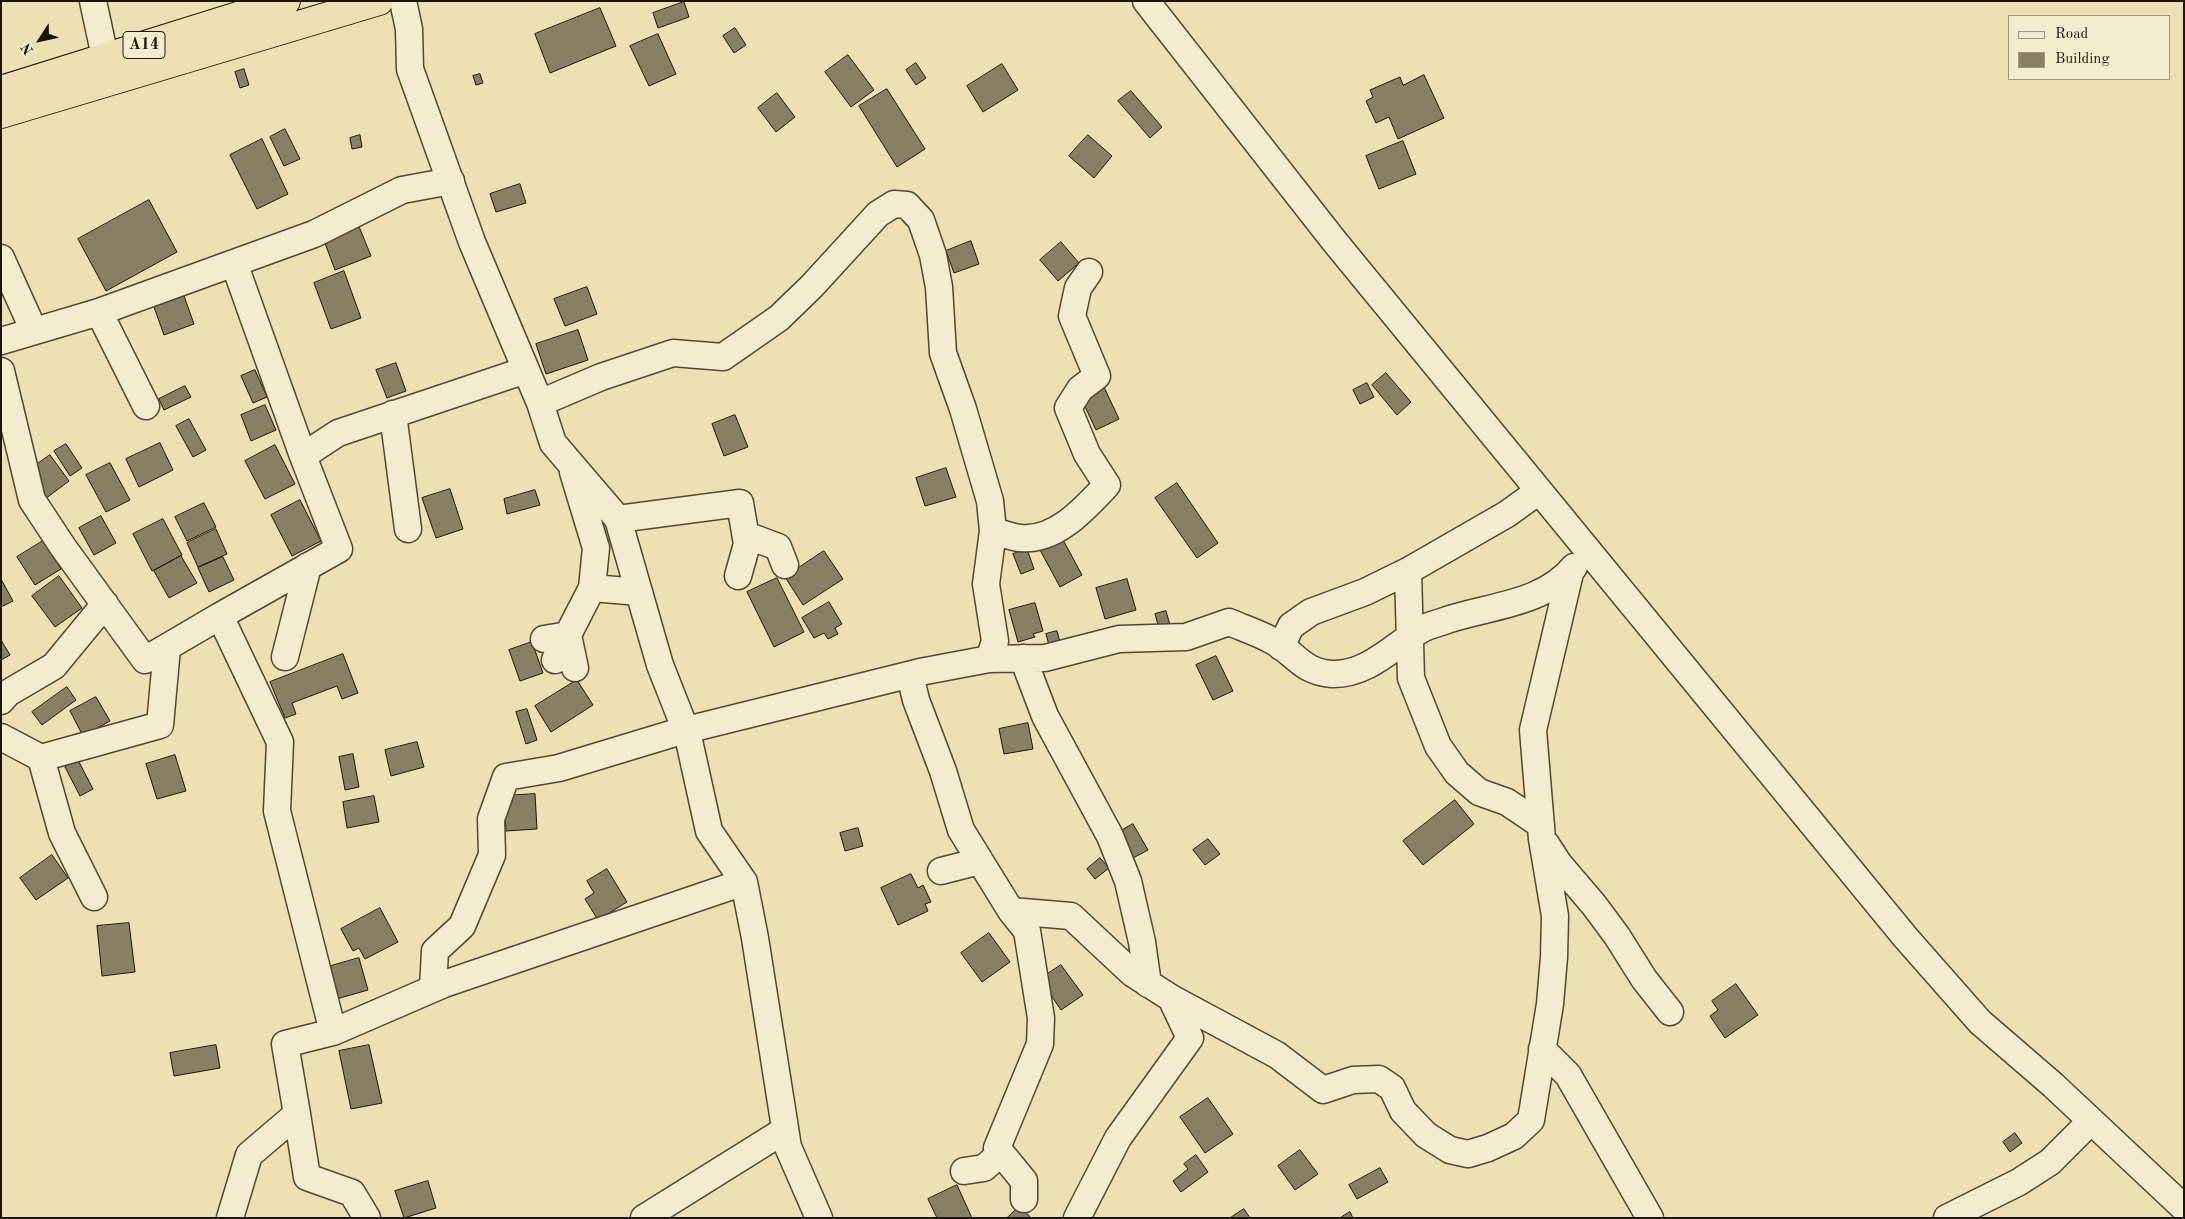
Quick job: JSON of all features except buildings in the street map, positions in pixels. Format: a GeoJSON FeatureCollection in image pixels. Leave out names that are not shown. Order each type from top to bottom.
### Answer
{"type":"FeatureCollection","features":[{"type":"Feature","properties":{"kind":"highway","name":"A14"},"geometry":{"type":"LineString","coordinates":[[1,90],[286,1]]}},
{"type":"Feature","properties":{"kind":"highway"},"geometry":{"type":"LineString","coordinates":[[1,114],[379,1]]}},
{"type":"Feature","properties":{"kind":"street"},"geometry":{"type":"LineString","coordinates":[[93,1],[105,57]]}},
{"type":"Feature","properties":{"kind":"street"},"geometry":{"type":"LineString","coordinates":[[403,1],[409,29],[410,69],[472,242],[540,403],[553,444],[618,520],[660,665],[686,730],[709,831],[744,882],[755,938],[788,1147],[819,1218]]}},
{"type":"Feature","properties":{"kind":"street"},"geometry":{"type":"LineString","coordinates":[[1146,1],[1335,242],[1906,938],[1980,1022],[2091,1121],[2184,1208]]}},
{"type":"Feature","properties":{"kind":"street"},"geometry":{"type":"LineString","coordinates":[[1,341],[98,312],[314,234],[402,190],[451,181]]}},
{"type":"Feature","properties":{"kind":"street"},"geometry":{"type":"LineString","coordinates":[[540,403],[600,377],[673,352],[723,357],[780,318],[826,272],[878,214],[894,204],[907,205],[921,220],[933,255],[939,287],[943,353],[963,409],[990,501],[993,531],[986,584],[995,641],[989,659]]}},
{"type":"Feature","properties":{"kind":"street"},"geometry":{"type":"LineString","coordinates":[[1,258],[34,331]]}},
{"type":"Feature","properties":{"kind":"street"},"geometry":{"type":"LineString","coordinates":[[1,370],[32,500],[62,547],[146,660],[339,549],[303,456],[234,263]]}},
{"type":"Feature","properties":{"kind":"street"},"geometry":{"type":"LineString","coordinates":[[993,531],[1021,538],[1044,534],[1070,523],[1107,485],[1087,454],[1068,408],[1080,390],[1097,376],[1072,316],[1078,288],[1089,272]]}},
{"type":"Feature","properties":{"kind":"street"},"geometry":{"type":"LineString","coordinates":[[98,312],[146,406]]}},
{"type":"Feature","properties":{"kind":"street"},"geometry":{"type":"LineString","coordinates":[[303,456],[338,433],[526,370]]}},
{"type":"Feature","properties":{"kind":"street"},"geometry":{"type":"LineString","coordinates":[[393,414],[408,528]]}},
{"type":"Feature","properties":{"kind":"street"},"geometry":{"type":"LineString","coordinates":[[560,651],[592,588],[596,548],[571,464]]}},
{"type":"Feature","properties":{"kind":"street"},"geometry":{"type":"LineString","coordinates":[[1281,647],[1291,626],[1311,612],[1365,592],[1408,571],[1507,514],[1539,491]]}},
{"type":"Feature","properties":{"kind":"street"},"geometry":{"type":"LineString","coordinates":[[618,520],[740,503],[747,544],[738,576]]}},
{"type":"Feature","properties":{"kind":"street"},"geometry":{"type":"LineString","coordinates":[[746,535],[778,546],[785,565]]}},
{"type":"Feature","properties":{"kind":"street"},"geometry":{"type":"LineString","coordinates":[[433,988],[435,951],[462,926],[492,855],[491,819],[506,777],[559,768],[686,730],[910,675],[989,659],[1045,658],[1119,639],[1186,637],[1229,622],[1272,640],[1308,668],[1333,674],[1365,668],[1424,628],[1463,615],[1512,604],[1546,589],[1570,573],[1588,551]]}},
{"type":"Feature","properties":{"kind":"street"},"geometry":{"type":"LineString","coordinates":[[285,657],[308,566]]}},
{"type":"Feature","properties":{"kind":"street"},"geometry":{"type":"LineString","coordinates":[[1408,571],[1411,678],[1438,746],[1457,773],[1479,792],[1507,802],[1541,832],[1559,864],[1594,905],[1617,936],[1644,979],[1670,1012]]}},
{"type":"Feature","properties":{"kind":"street"},"geometry":{"type":"LineString","coordinates":[[1011,911],[1071,916],[1132,973],[1171,998],[1277,1055],[1323,1090],[1353,1080],[1379,1078],[1392,1088],[1403,1111],[1426,1135],[1450,1150],[1468,1154],[1488,1148],[1514,1136],[1531,1120],[1550,1004],[1555,916],[1541,832],[1533,730],[1570,573]]}},
{"type":"Feature","properties":{"kind":"street"},"geometry":{"type":"LineString","coordinates":[[592,588],[639,592]]}},
{"type":"Feature","properties":{"kind":"street"},"geometry":{"type":"LineString","coordinates":[[1,701],[8,693],[54,666],[105,604]]}},
{"type":"Feature","properties":{"kind":"street"},"geometry":{"type":"LineString","coordinates":[[220,616],[280,742],[277,811],[333,1032]]}},
{"type":"Feature","properties":{"kind":"street"},"geometry":{"type":"LineString","coordinates":[[1,737],[41,758],[163,735],[167,648]]}},
{"type":"Feature","properties":{"kind":"street"},"geometry":{"type":"LineString","coordinates":[[1023,658],[1045,716],[1110,836],[1128,881],[1142,942],[1148,984]]}},
{"type":"Feature","properties":{"kind":"street"},"geometry":{"type":"LineString","coordinates":[[910,675],[916,700],[943,771],[961,830],[1011,911],[1027,931],[1041,1018],[1040,1044],[997,1148],[1024,1181],[1024,1199]]}},
{"type":"Feature","properties":{"kind":"street"},"geometry":{"type":"LineString","coordinates":[[41,758],[62,833],[94,897]]}},
{"type":"Feature","properties":{"kind":"street"},"geometry":{"type":"LineString","coordinates":[[941,871],[980,861]]}},
{"type":"Feature","properties":{"kind":"street"},"geometry":{"type":"LineString","coordinates":[[367,1218],[352,1193],[307,1177],[286,1044],[333,1032],[433,988],[744,882]]}},
{"type":"Feature","properties":{"kind":"street"},"geometry":{"type":"LineString","coordinates":[[1077,1218],[1118,1138],[1190,1038],[1171,998]]}},
{"type":"Feature","properties":{"kind":"street"},"geometry":{"type":"LineString","coordinates":[[1542,1049],[1568,1075],[1650,1218]]}},
{"type":"Feature","properties":{"kind":"street"},"geometry":{"type":"LineString","coordinates":[[230,1218],[249,1155],[297,1114]]}},
{"type":"Feature","properties":{"kind":"street"},"geometry":{"type":"LineString","coordinates":[[1947,1218],[2019,1182],[2050,1162],[2091,1121]]}},
{"type":"Feature","properties":{"kind":"street"},"geometry":{"type":"LineString","coordinates":[[644,1218],[785,1130]]}},
{"type":"Feature","properties":{"kind":"street"},"geometry":{"type":"LineString","coordinates":[[964,1171],[984,1168],[1000,1153]]}}]}
